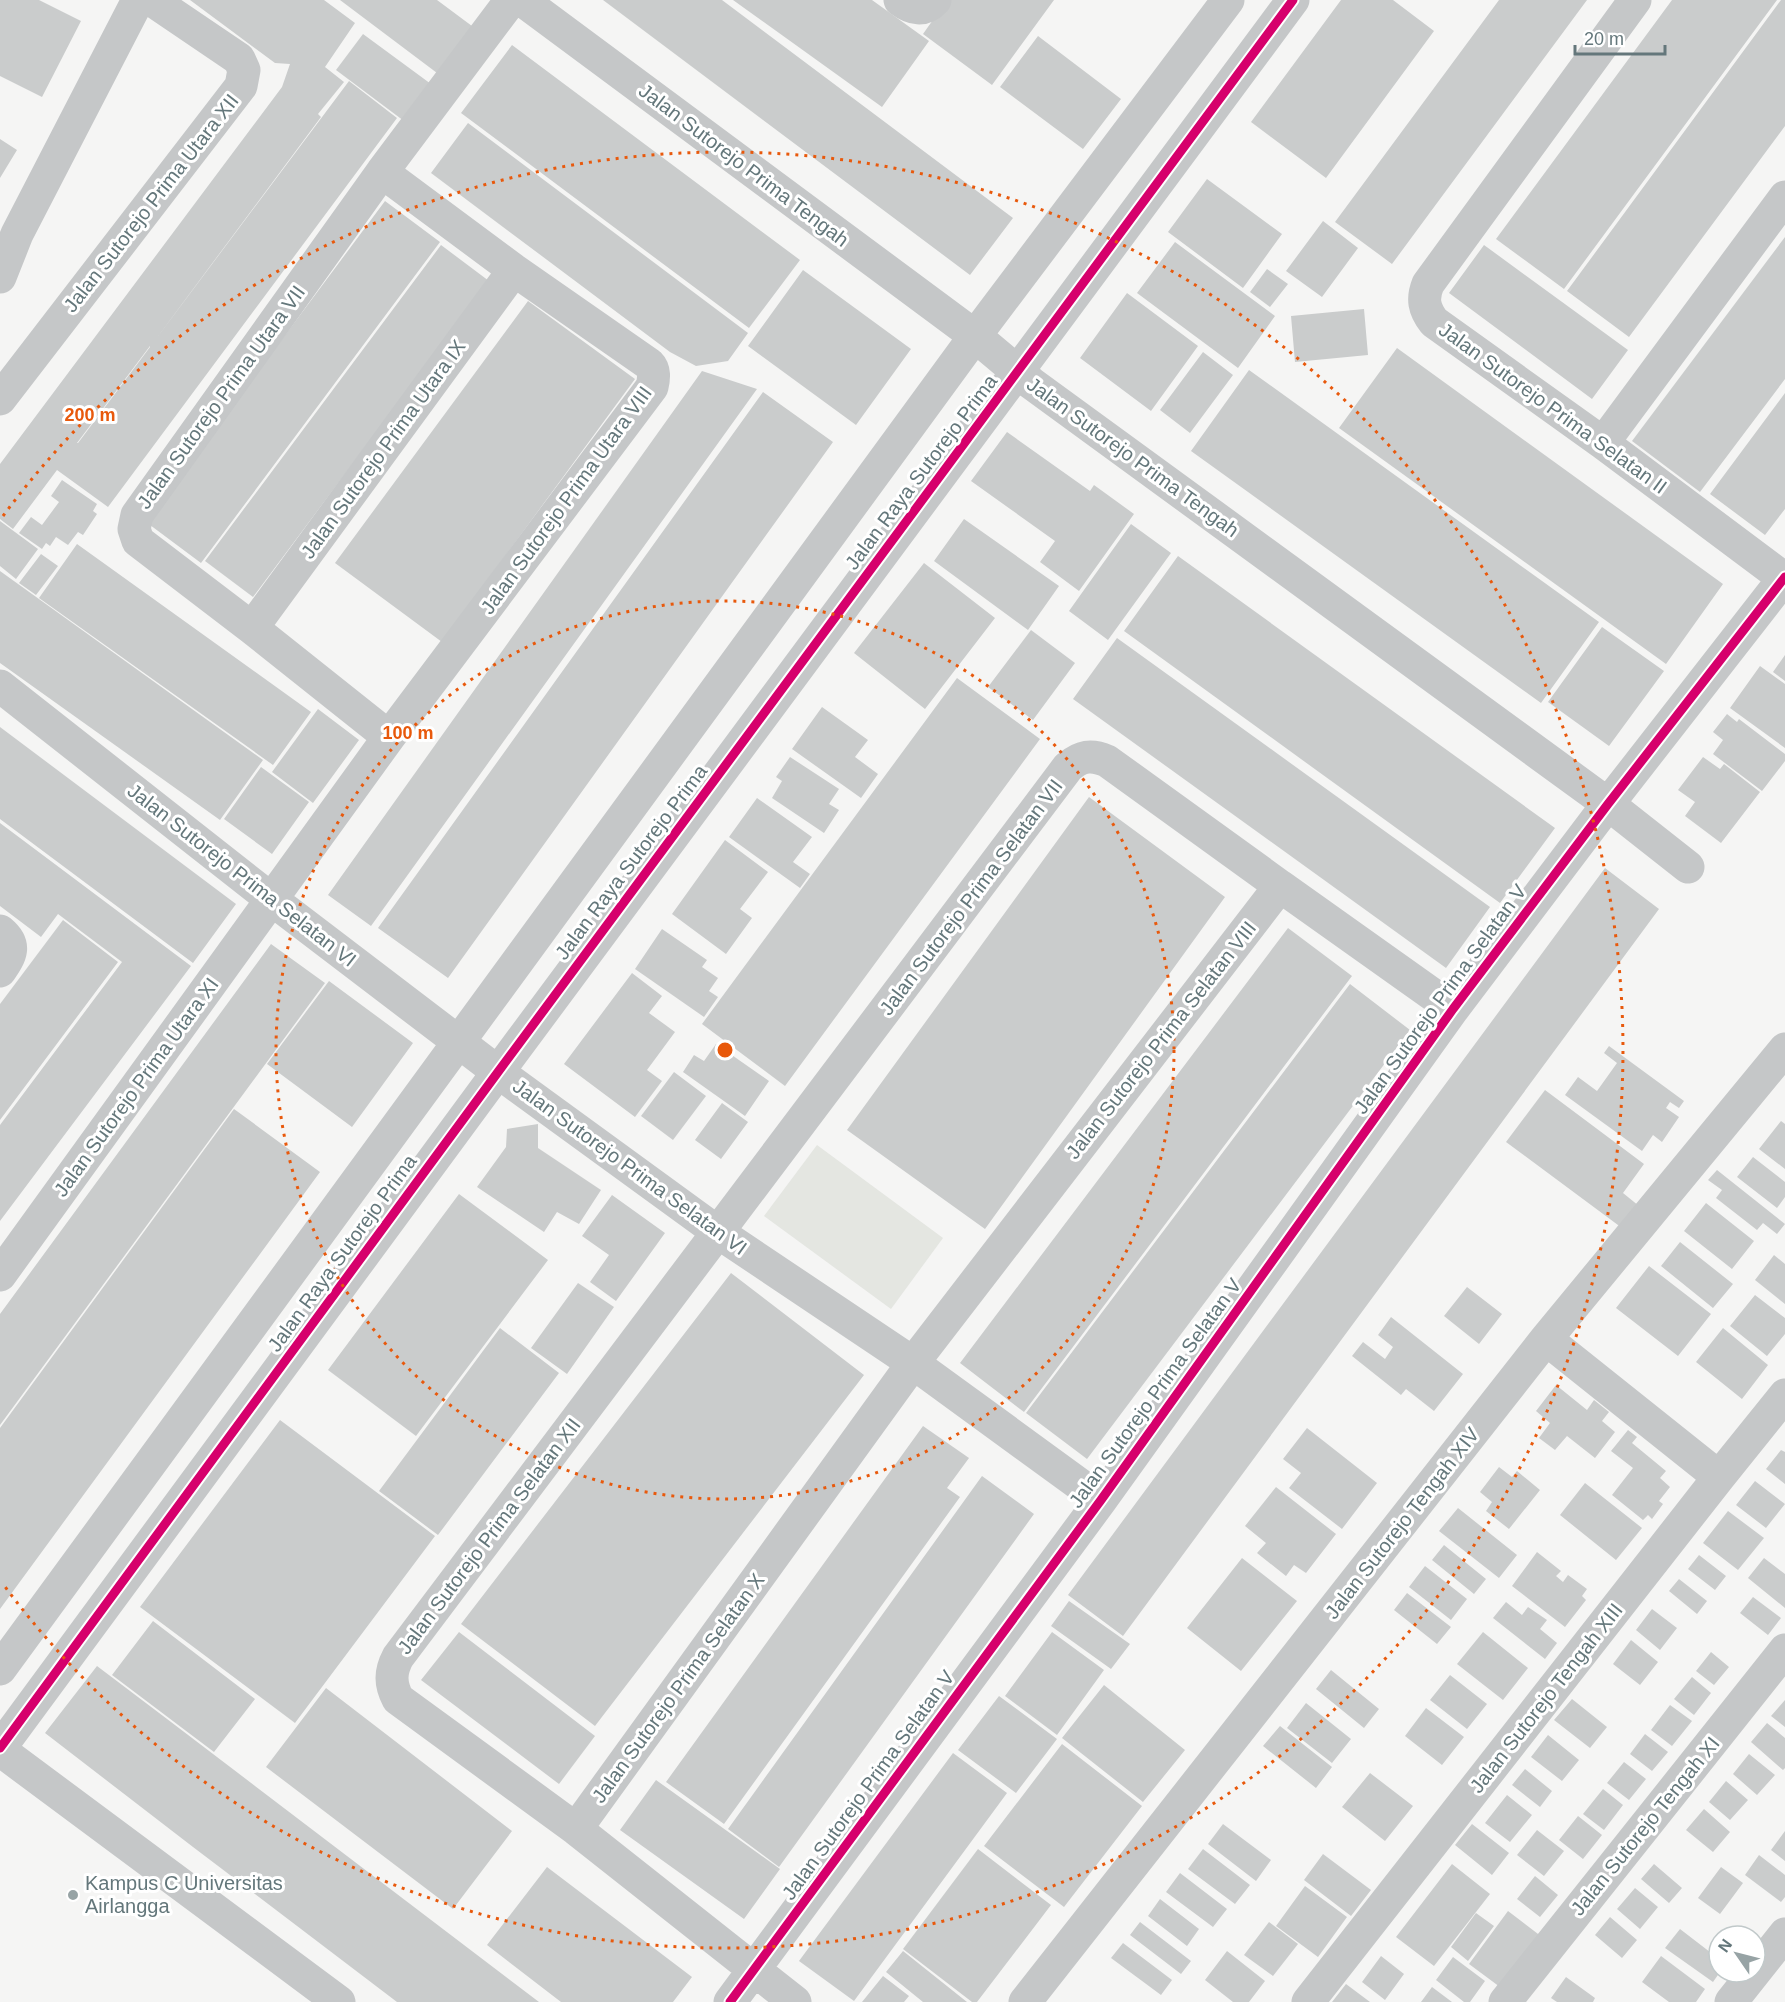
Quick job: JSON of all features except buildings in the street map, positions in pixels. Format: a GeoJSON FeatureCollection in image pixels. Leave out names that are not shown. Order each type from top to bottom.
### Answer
{"type":"FeatureCollection","features":[{"type":"Feature","properties":{"kind":"street"},"geometry":{"type":"LineString","coordinates":[[0,277],[17,234],[138,0]]}},
{"type":"Feature","properties":{"kind":"street","name":"Jalan Sutorejo Prima Utara XII"},"geometry":{"type":"LineString","coordinates":[[0,399],[241,86],[244,70],[239,59],[152,0]]}},
{"type":"Feature","properties":{"kind":"street","name":"Jalan Sutorejo Prima Utara VII"},"geometry":{"type":"LineString","coordinates":[[389,737],[138,541],[134,525],[137,515],[382,172],[511,0]]}},
{"type":"Feature","properties":{"kind":"street","name":"Jalan Sutorejo Prima Tengah"},"geometry":{"type":"LineString","coordinates":[[522,0],[975,336],[1017,372],[1608,804],[1688,867]]}},
{"type":"Feature","properties":{"kind":"street"},"geometry":{"type":"LineString","coordinates":[[900,0],[915,8],[927,6],[935,0]]}},
{"type":"Feature","properties":{"kind":"street","name":"Jalan Raya Sutorejo Prima"},"geometry":{"type":"LineString","coordinates":[[0,1669],[975,336],[1228,0]]}},
{"type":"Feature","properties":{"kind":"street","name":"Jalan Raya Sutorejo Prima"},"geometry":{"type":"LineString","coordinates":[[0,1749],[498,1072],[1293,0]]}},
{"type":"Feature","properties":{"kind":"street","name":"Jalan Sutorejo Prima Selatan II"},"geometry":{"type":"LineString","coordinates":[[1635,0],[1428,284],[1425,293],[1425,307],[1434,322],[1785,578]]}},
{"type":"Feature","properties":{"kind":"street","name":"Jalan Sutorejo Prima Utara VIII"},"geometry":{"type":"LineString","coordinates":[[271,899],[389,737],[652,387],[654,375],[649,363],[514,270],[382,172]]}},
{"type":"Feature","properties":{"kind":"street"},"geometry":{"type":"LineString","coordinates":[[1603,444],[1785,196]]}},
{"type":"Feature","properties":{"kind":"street","name":"Jalan Sutorejo Prima Utara IX"},"geometry":{"type":"LineString","coordinates":[[252,628],[514,270]]}},
{"type":"Feature","properties":{"kind":"street","name":"Jalan Sutorejo Prima Selatan V"},"geometry":{"type":"LineString","coordinates":[[730,2002],[1101,1500],[1453,1009],[1608,804],[1785,578]]}},
{"type":"Feature","properties":{"kind":"street","name":"Jalan Sutorejo Prima Selatan VI"},"geometry":{"type":"LineString","coordinates":[[0,686],[271,899],[498,1072],[719,1233],[913,1363],[1101,1500]]}},
{"type":"Feature","properties":{"kind":"street","name":"Jalan Sutorejo Prima Selatan VII"},"geometry":{"type":"LineString","coordinates":[[719,1233],[1075,761],[1088,756],[1107,761],[1280,886]]}},
{"type":"Feature","properties":{"kind":"street"},"geometry":{"type":"LineString","coordinates":[[1280,886],[1453,1009]]}},
{"type":"Feature","properties":{"kind":"street","name":"Jalan Sutorejo Prima Selatan VIII"},"geometry":{"type":"LineString","coordinates":[[913,1363],[1280,886]]}},
{"type":"Feature","properties":{"kind":"street","name":"Jalan Sutorejo Prima Utara XI"},"geometry":{"type":"LineString","coordinates":[[0,1275],[271,899]]}},
{"type":"Feature","properties":{"kind":"street"},"geometry":{"type":"LineString","coordinates":[[0,931],[8,938],[11,951],[0,971]]}},
{"type":"Feature","properties":{"kind":"street","name":"Jalan Sutorejo Tengah XIV"},"geometry":{"type":"LineString","coordinates":[[1025,2002],[1546,1339],[1785,1049]]}},
{"type":"Feature","properties":{"kind":"street","name":"Jalan Sutorejo Prima Selatan XII"},"geometry":{"type":"LineString","coordinates":[[576,1829],[398,1699],[392,1684],[392,1670],[398,1657],[719,1233]]}},
{"type":"Feature","properties":{"kind":"street"},"geometry":{"type":"LineString","coordinates":[[1546,1339],[1719,1477]]}},
{"type":"Feature","properties":{"kind":"street","name":"Jalan Sutorejo Prima Selatan X"},"geometry":{"type":"LineString","coordinates":[[576,1829],[913,1363]]}},
{"type":"Feature","properties":{"kind":"street","name":"Jalan Sutorejo Tengah XIII"},"geometry":{"type":"LineString","coordinates":[[1308,2002],[1785,1395]]}},
{"type":"Feature","properties":{"kind":"street","name":"Jalan Sutorejo Tengah XI"},"geometry":{"type":"LineString","coordinates":[[1505,2002],[1785,1650]]}},
{"type":"Feature","properties":{"kind":"street"},"geometry":{"type":"LineString","coordinates":[[0,1749],[339,2002]]}},
{"type":"Feature","properties":{"kind":"street"},"geometry":{"type":"LineString","coordinates":[[576,1829],[795,2002]]}},
{"type":"Feature","properties":{"kind":"street"},"geometry":{"type":"LineString","coordinates":[[1731,2002],[1785,1934]]}},
{"type":"Feature","properties":{"kind":"shaded area"},"geometry":{"type":"Polygon","coordinates":[[[817,1145],[943,1238],[891,1309],[764,1216],[817,1145]]]}},
{"type":"Feature","properties":{"kind":"cycle path"},"geometry":{"type":"LineString","coordinates":[[0,1748],[1293,0]]}},
{"type":"Feature","properties":{"kind":"cycle path"},"geometry":{"type":"LineString","coordinates":[[730,2002],[1101,1500],[1453,1009],[1608,804],[1785,577]]}},
{"type":"Feature","properties":{"kind":"place","name":"Kampus C Universitas Airlangga"},"geometry":{"type":"Point","coordinates":[73,1895]}}]}
